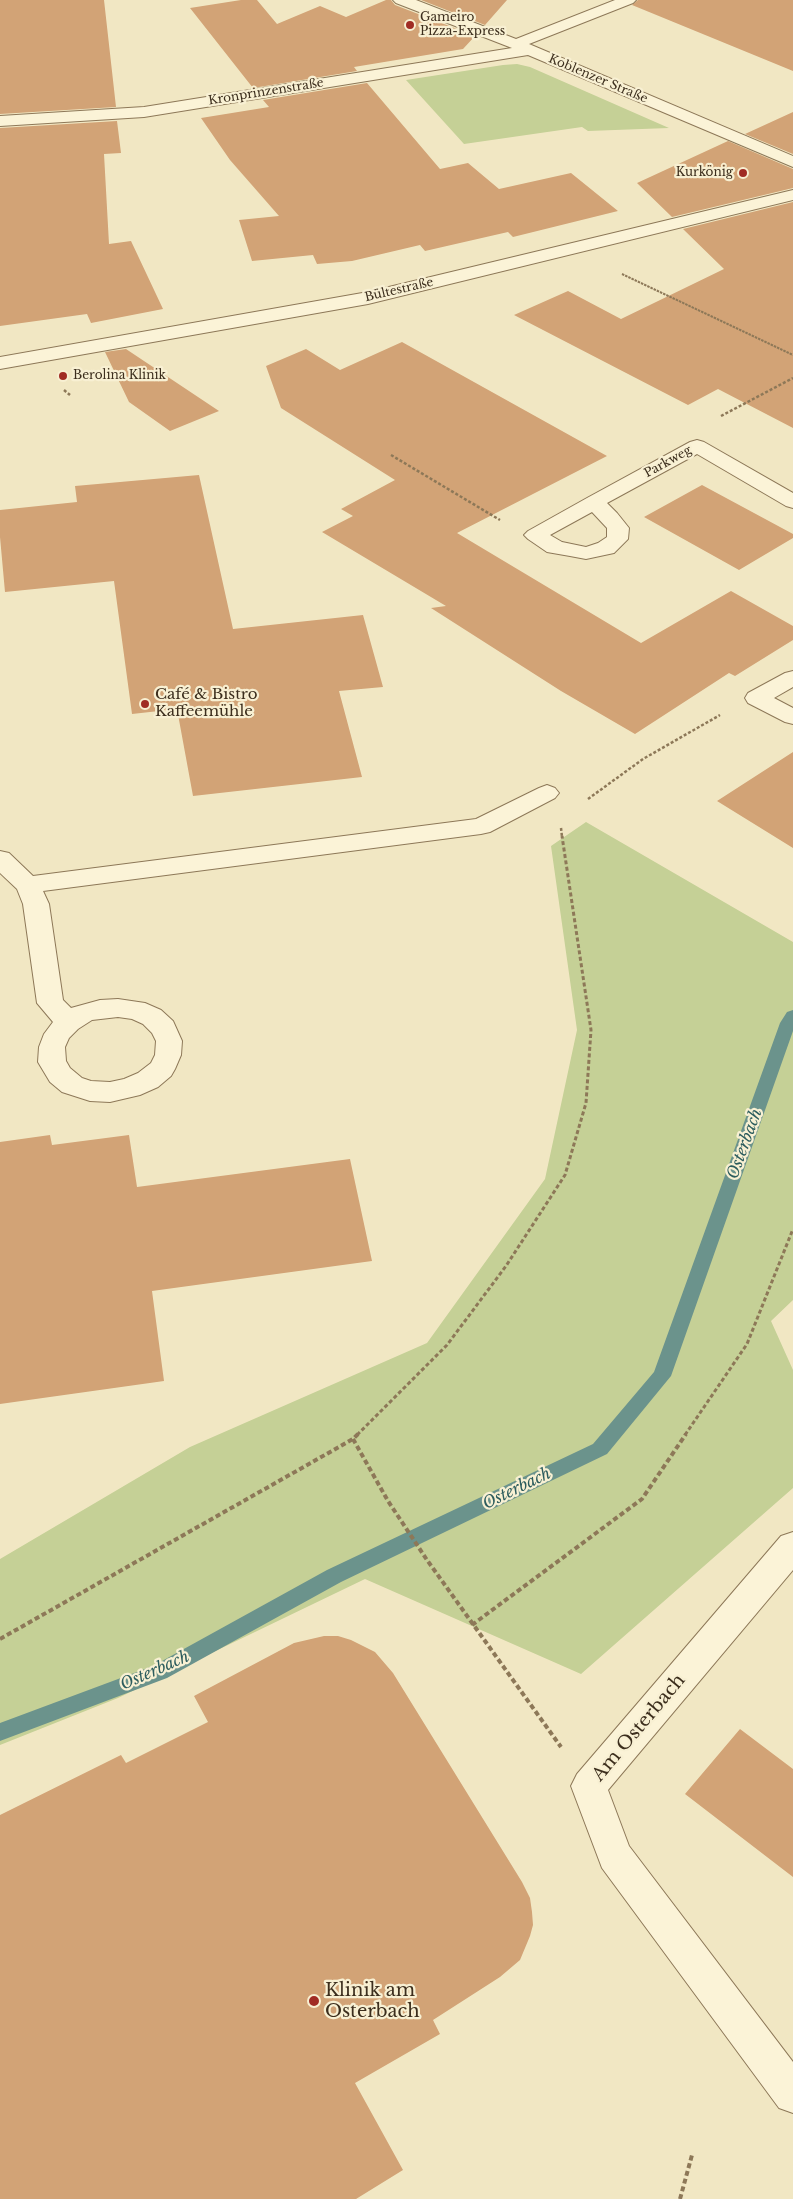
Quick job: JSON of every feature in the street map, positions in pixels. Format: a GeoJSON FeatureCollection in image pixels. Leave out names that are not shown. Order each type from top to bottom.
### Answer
{"type":"FeatureCollection","features":[{"type":"Feature","properties":{"kind":"street","name":"Koblenzer Straße"},"geometry":{"type":"LineString","coordinates":[[401,0],[523,47],[793,162]]}},
{"type":"Feature","properties":{"kind":"street","name":"Kronprinzenstraße"},"geometry":{"type":"LineString","coordinates":[[0,121],[144,112],[523,47],[628,0]]}},
{"type":"Feature","properties":{"kind":"street","name":"Bültestraße"},"geometry":{"type":"LineString","coordinates":[[0,363],[368,298],[793,195]]}},
{"type":"Feature","properties":{"kind":"street","name":"Parkweg"},"geometry":{"type":"LineString","coordinates":[[534,535],[697,446],[793,502]]}},
{"type":"Feature","properties":{"kind":"street"},"geometry":{"type":"LineString","coordinates":[[534,535],[555,547],[578,552],[586,553],[606,548],[617,539],[618,528],[610,517],[594,502]]}},
{"type":"Feature","properties":{"kind":"street"},"geometry":{"type":"LineString","coordinates":[[756,698],[793,678]]}},
{"type":"Feature","properties":{"kind":"street"},"geometry":{"type":"LineString","coordinates":[[756,698],[793,717]]}},
{"type":"Feature","properties":{"kind":"street"},"geometry":{"type":"LineString","coordinates":[[28,885],[481,826],[548,793]]}},
{"type":"Feature","properties":{"kind":"street"},"geometry":{"type":"LineString","coordinates":[[0,859],[28,885],[36,904],[50,1003],[69,1022]]}},
{"type":"Feature","properties":{"kind":"street","name":"Am Osterbach"},"geometry":{"type":"LineString","coordinates":[[793,1546],[589,1786],[615,1856],[793,2094]]}},
{"type":"Feature","properties":{"kind":"path"},"geometry":{"type":"LineString","coordinates":[[618,272],[793,355]]}},
{"type":"Feature","properties":{"kind":"path"},"geometry":{"type":"LineString","coordinates":[[697,446],[706,424],[793,378]]}},
{"type":"Feature","properties":{"kind":"path"},"geometry":{"type":"LineString","coordinates":[[391,455],[504,522],[534,535]]}},
{"type":"Feature","properties":{"kind":"path"},"geometry":{"type":"LineString","coordinates":[[582,803],[643,759],[716,717],[756,698]]}},
{"type":"Feature","properties":{"kind":"path"},"geometry":{"type":"LineString","coordinates":[[0,1639],[353,1440],[447,1345],[506,1266],[565,1175],[586,1103],[591,1030],[560,819]]}},
{"type":"Feature","properties":{"kind":"path"},"geometry":{"type":"LineString","coordinates":[[472,1625],[642,1499],[747,1344],[793,1230]]}},
{"type":"Feature","properties":{"kind":"path"},"geometry":{"type":"LineString","coordinates":[[353,1440],[388,1501],[427,1560],[589,1786]]}},
{"type":"Feature","properties":{"kind":"path"},"geometry":{"type":"LineString","coordinates":[[680,2199],[692,2155]]}},
{"type":"Feature","properties":{"kind":"green space"},"geometry":{"type":"Polygon","coordinates":[[[517,64],[530,67],[669,128],[588,131],[582,127],[464,144],[406,80],[517,64]]]}},
{"type":"Feature","properties":{"kind":"green space"},"geometry":{"type":"Polygon","coordinates":[[[586,822],[793,942],[793,1300],[771,1321],[793,1370],[793,1488],[581,1674],[365,1579],[118,1698],[0,1745],[0,1559],[190,1447],[427,1343],[545,1179],[577,1030],[551,846],[586,822]]]}},
{"type":"Feature","properties":{"kind":"building"},"geometry":{"type":"Polygon","coordinates":[[[0,0],[104,0],[116,107],[0,114],[0,0]]]}},
{"type":"Feature","properties":{"kind":"building"},"geometry":{"type":"Polygon","coordinates":[[[241,0],[257,0],[277,24],[320,6],[346,17],[386,0],[391,0],[395,5],[475,36],[463,49],[354,67],[357,71],[253,88],[190,8],[241,0]]]}},
{"type":"Feature","properties":{"kind":"building"},"geometry":{"type":"Polygon","coordinates":[[[421,0],[507,0],[485,25],[421,0]]]}},
{"type":"Feature","properties":{"kind":"building"},"geometry":{"type":"Polygon","coordinates":[[[638,0],[793,0],[793,71],[632,5],[638,0]]]}},
{"type":"Feature","properties":{"kind":"building"},"geometry":{"type":"Polygon","coordinates":[[[367,83],[440,169],[468,163],[499,189],[571,173],[618,211],[513,237],[508,232],[425,251],[420,245],[352,261],[317,264],[313,255],[252,261],[239,220],[279,216],[230,160],[201,118],[269,107],[263,100],[367,83]]]}},
{"type":"Feature","properties":{"kind":"building"},"geometry":{"type":"Polygon","coordinates":[[[793,112],[793,154],[745,134],[793,112]]]}},
{"type":"Feature","properties":{"kind":"building"},"geometry":{"type":"Polygon","coordinates":[[[117,121],[121,153],[104,154],[109,244],[131,241],[163,309],[91,323],[87,314],[0,326],[0,128],[117,121]]]}},
{"type":"Feature","properties":{"kind":"building"},"geometry":{"type":"Polygon","coordinates":[[[728,141],[793,169],[793,188],[672,217],[637,183],[728,141]]]}},
{"type":"Feature","properties":{"kind":"building"},"geometry":{"type":"Polygon","coordinates":[[[793,202],[793,428],[718,389],[688,405],[514,315],[568,291],[621,319],[724,269],[683,229],[793,202]]]}},
{"type":"Feature","properties":{"kind":"building"},"geometry":{"type":"Polygon","coordinates":[[[402,342],[607,456],[457,533],[641,643],[731,591],[793,626],[793,640],[735,676],[729,673],[635,734],[561,691],[431,608],[446,606],[322,532],[353,516],[341,509],[395,480],[281,408],[266,366],[306,349],[340,370],[402,342]]]}},
{"type":"Feature","properties":{"kind":"building"},"geometry":{"type":"Polygon","coordinates":[[[126,349],[219,411],[170,431],[129,402],[105,352],[126,349]]]}},
{"type":"Feature","properties":{"kind":"building"},"geometry":{"type":"Polygon","coordinates":[[[199,475],[233,629],[363,615],[383,687],[339,691],[362,777],[193,796],[177,709],[132,714],[114,581],[5,592],[0,537],[0,510],[77,502],[75,486],[199,475]]]}},
{"type":"Feature","properties":{"kind":"building"},"geometry":{"type":"Polygon","coordinates":[[[702,485],[793,534],[793,538],[739,570],[644,517],[702,485]]]}},
{"type":"Feature","properties":{"kind":"building"},"geometry":{"type":"Polygon","coordinates":[[[793,752],[793,848],[717,801],[793,752]]]}},
{"type":"Feature","properties":{"kind":"building"},"geometry":{"type":"Polygon","coordinates":[[[50,1135],[52,1145],[129,1135],[137,1187],[350,1159],[372,1261],[152,1291],[164,1381],[0,1404],[0,1142],[50,1135]]]}},
{"type":"Feature","properties":{"kind":"building","name":"Klinik am Osterbach"},"geometry":{"type":"Polygon","coordinates":[[[324,1636],[338,1636],[351,1640],[375,1652],[393,1673],[530,1898],[533,1925],[520,1960],[500,1977],[433,2020],[440,2034],[355,2083],[403,2170],[356,2199],[0,2199],[0,1815],[121,1755],[126,1763],[208,1722],[194,1696],[294,1643],[324,1636]]]}},
{"type":"Feature","properties":{"kind":"building"},"geometry":{"type":"Polygon","coordinates":[[[740,1729],[793,1769],[793,1877],[685,1794],[740,1729]]]}},
{"type":"Feature","properties":{"kind":"waterway","name":"Osterbach"},"geometry":{"type":"LineString","coordinates":[[0,1732],[160,1672],[334,1576],[600,1449],[662,1376],[788,1023],[793,1016]]}},
{"type":"Feature","properties":{"kind":"place","name":"Gameiro Pizza-Express"},"geometry":{"type":"Point","coordinates":[410,25]}},
{"type":"Feature","properties":{"kind":"place","name":"Kurkönig"},"geometry":{"type":"Point","coordinates":[743,173]}},
{"type":"Feature","properties":{"kind":"place","name":"Berolina Klinik"},"geometry":{"type":"Point","coordinates":[63,376]}},
{"type":"Feature","properties":{"kind":"place","name":"Café & Bistro Kaffeemühle"},"geometry":{"type":"Point","coordinates":[145,704]}},
{"type":"Feature","properties":{"kind":"place","name":"Klinik am Osterbach"},"geometry":{"type":"Point","coordinates":[314,2001]}}]}
